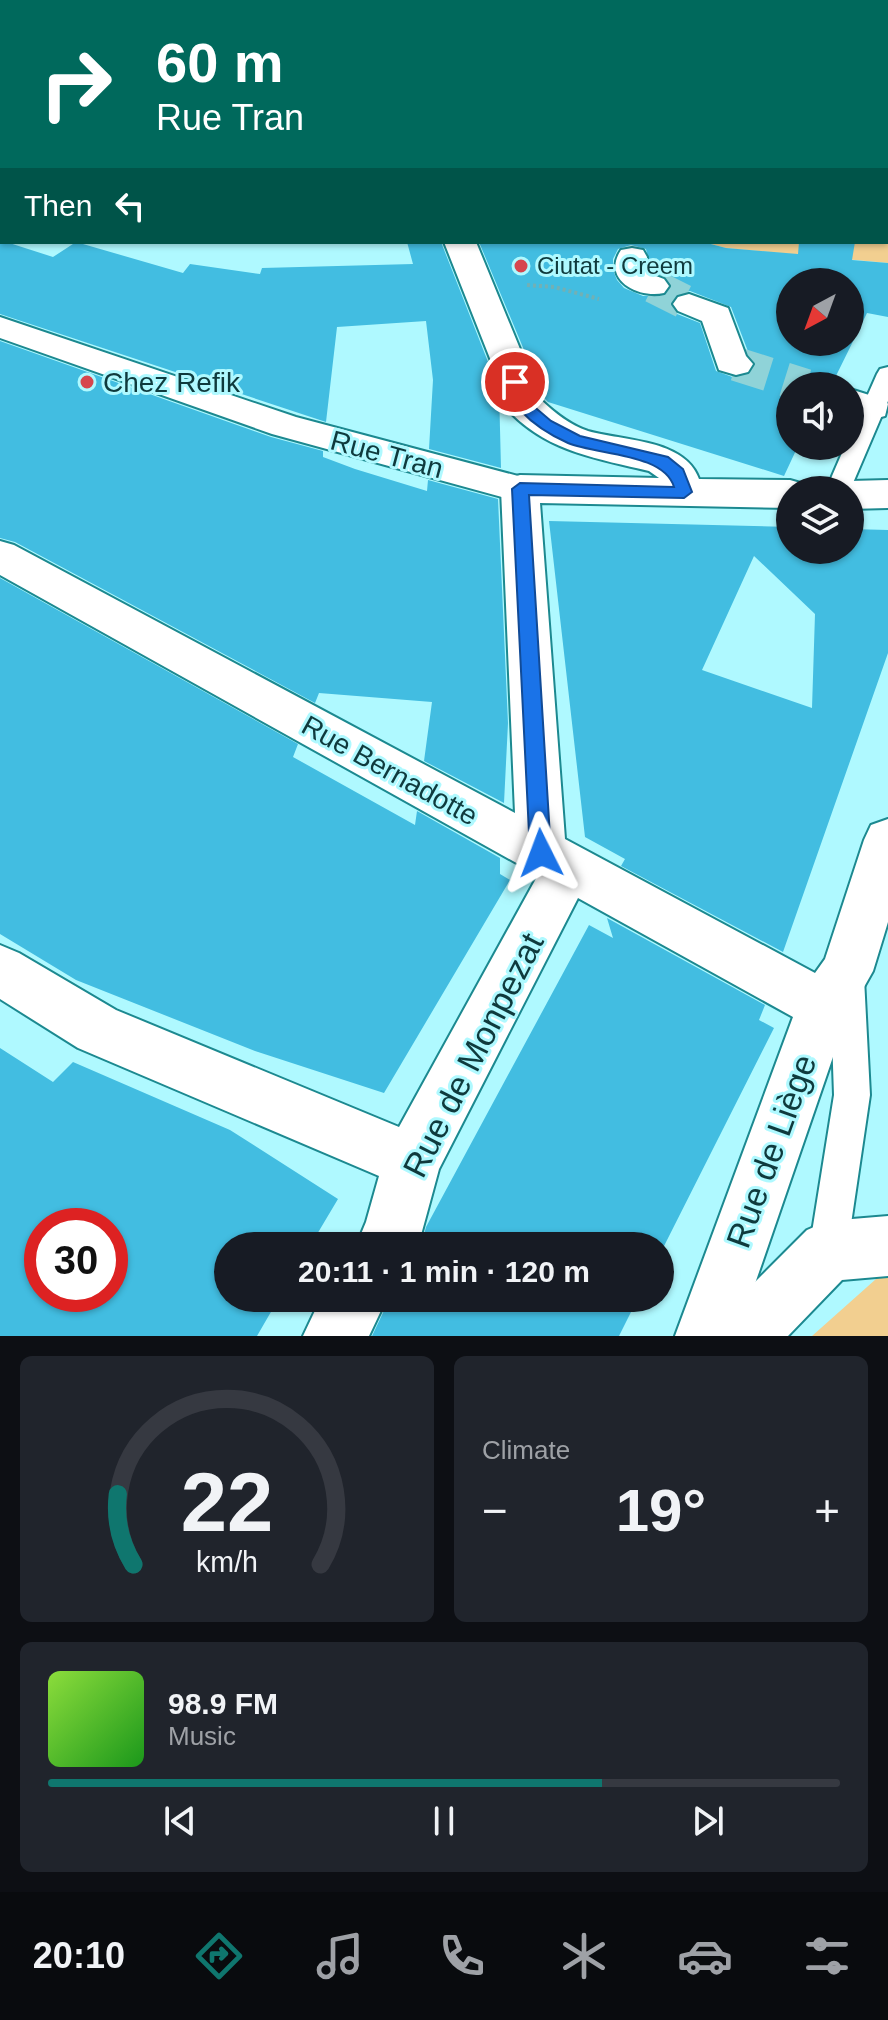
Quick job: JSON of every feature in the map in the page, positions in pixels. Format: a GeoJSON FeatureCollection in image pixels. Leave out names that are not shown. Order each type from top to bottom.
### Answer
{"type":"FeatureCollection","features":[{"type":"Feature","properties":{"kind":"street"},"geometry":{"type":"LineString","coordinates":[[461,244],[525,406],[545,425],[575,440],[662,461],[678,473],[684,492]]}},
{"type":"Feature","properties":{"kind":"street"},"geometry":{"type":"LineString","coordinates":[[689,304],[717,315],[731,362],[736,364]]}},
{"type":"Feature","properties":{"kind":"street","name":"Rue Tran"},"geometry":{"type":"LineString","coordinates":[[0,327],[285,426],[520,489],[776,494]]}},
{"type":"Feature","properties":{"kind":"street"},"geometry":{"type":"LineString","coordinates":[[520,489],[554,861]]}},
{"type":"Feature","properties":{"kind":"street"},"geometry":{"type":"LineString","coordinates":[[864,495],[888,494]]}},
{"type":"Feature","properties":{"kind":"street","name":"Rue Bernadotte"},"geometry":{"type":"LineString","coordinates":[[0,556],[554,861],[835,988]]}},
{"type":"Feature","properties":{"kind":"street","name":"Rue de Liège"},"geometry":{"type":"LineString","coordinates":[[706,1336],[888,840]]}},
{"type":"Feature","properties":{"kind":"street","name":"Rue de Monpezat"},"geometry":{"type":"LineString","coordinates":[[394,1232],[412,1161],[554,861]]}},
{"type":"Feature","properties":{"kind":"street"},"geometry":{"type":"LineString","coordinates":[[0,970],[97,1029],[412,1161]]}},
{"type":"Feature","properties":{"kind":"street"},"geometry":{"type":"LineString","coordinates":[[745,1336],[828,1251],[888,1246]]}},
{"type":"Feature","properties":{"kind":"street"},"geometry":{"type":"LineString","coordinates":[[334,1336],[348,1312]]}},
{"type":"Feature","properties":{"kind":"lane"},"geometry":{"type":"LineString","coordinates":[[864,402],[888,374]]}},
{"type":"Feature","properties":{"kind":"lane","name":"Rue de Liège"},"geometry":{"type":"LineString","coordinates":[[828,1251],[852,1095],[835,988]]}},
{"type":"Feature","properties":{"kind":"path"},"geometry":{"type":"LineString","coordinates":[[478,287],[554,287],[614,303],[639,274]]}},
{"type":"Feature","properties":{"kind":"shaded area"},"geometry":{"type":"Polygon","coordinates":[[[711,244],[888,244],[888,263],[711,244]]]}},
{"type":"Feature","properties":{"kind":"shaded area"},"geometry":{"type":"Polygon","coordinates":[[[888,1270],[888,1336],[812,1336],[885,1271],[888,1270]]]}},
{"type":"Feature","properties":{"kind":"building"},"geometry":{"type":"Polygon","coordinates":[[[0,244],[12,244],[53,257],[73,244],[83,244],[183,273],[190,264],[260,274],[262,268],[413,264],[408,244],[442,244],[499,390],[501,468],[429,449],[433,380],[426,321],[337,327],[326,422],[0,314],[0,244]]]}},
{"type":"Feature","properties":{"kind":"building"},"geometry":{"type":"Polygon","coordinates":[[[480,244],[711,244],[798,254],[799,244],[855,244],[852,260],[888,263],[888,317],[867,313],[864,319],[864,268],[776,268],[776,356],[846,356],[838,372],[776,372],[776,460],[791,460],[784,476],[548,402],[480,244]],[[631,245],[618,249],[613,259],[613,270],[624,288],[643,296],[666,295],[671,284],[665,276],[651,271],[646,249],[631,245]],[[690,291],[676,295],[671,306],[677,314],[700,323],[716,371],[735,378],[749,375],[756,364],[731,307],[690,291]]]}},
{"type":"Feature","properties":{"kind":"building"},"geometry":{"type":"Polygon","coordinates":[[[0,341],[271,437],[323,451],[323,457],[355,469],[427,491],[428,480],[498,499],[508,723],[504,803],[424,761],[432,702],[319,693],[315,703],[15,542],[0,538],[0,341]]]}},
{"type":"Feature","properties":{"kind":"building"},"geometry":{"type":"Polygon","coordinates":[[[549,521],[776,527],[776,564],[864,564],[864,529],[888,530],[888,653],[783,952],[621,866],[625,859],[585,837],[549,521]],[[754,556],[702,670],[812,708],[815,614],[754,556]]]}},
{"type":"Feature","properties":{"kind":"building"},"geometry":{"type":"Polygon","coordinates":[[[0,578],[298,744],[293,757],[415,825],[417,811],[500,858],[500,874],[510,880],[384,1093],[255,1051],[76,980],[0,934],[0,578]]]}},
{"type":"Feature","properties":{"kind":"building"},"geometry":{"type":"Polygon","coordinates":[[[607,918],[765,1005],[759,1020],[774,1028],[671,1232],[425,1232],[589,925],[613,938],[607,918]]]}},
{"type":"Feature","properties":{"kind":"building"},"geometry":{"type":"Polygon","coordinates":[[[0,1048],[53,1082],[73,1062],[230,1130],[338,1199],[318,1232],[214,1232],[214,1312],[271,1312],[257,1336],[0,1336],[0,1048]]]}},
{"type":"Feature","properties":{"kind":"building"},"geometry":{"type":"Polygon","coordinates":[[[383,1312],[631,1312],[619,1336],[372,1336],[383,1312]]]}},
{"type":"Feature","properties":{"kind":"tunnel"},"geometry":{"type":"LineString","coordinates":[[653,286],[689,304]]}},
{"type":"Feature","properties":{"kind":"tunnel"},"geometry":{"type":"LineString","coordinates":[[736,364],[776,377]]}},
{"type":"Feature","properties":{"kind":"place","name":"Ciutat - Creem"},"geometry":{"type":"Point","coordinates":[521,266]}},
{"type":"Feature","properties":{"kind":"place","name":"Chez Refik"},"geometry":{"type":"Point","coordinates":[87,382]}},
{"type":"Feature","properties":{"kind":"route"},"geometry":{"type":"LineString","coordinates":[[515,382],[525,406],[545,425],[575,440],[662,461],[678,473],[684,492],[520,489],[541,853]]}}]}
